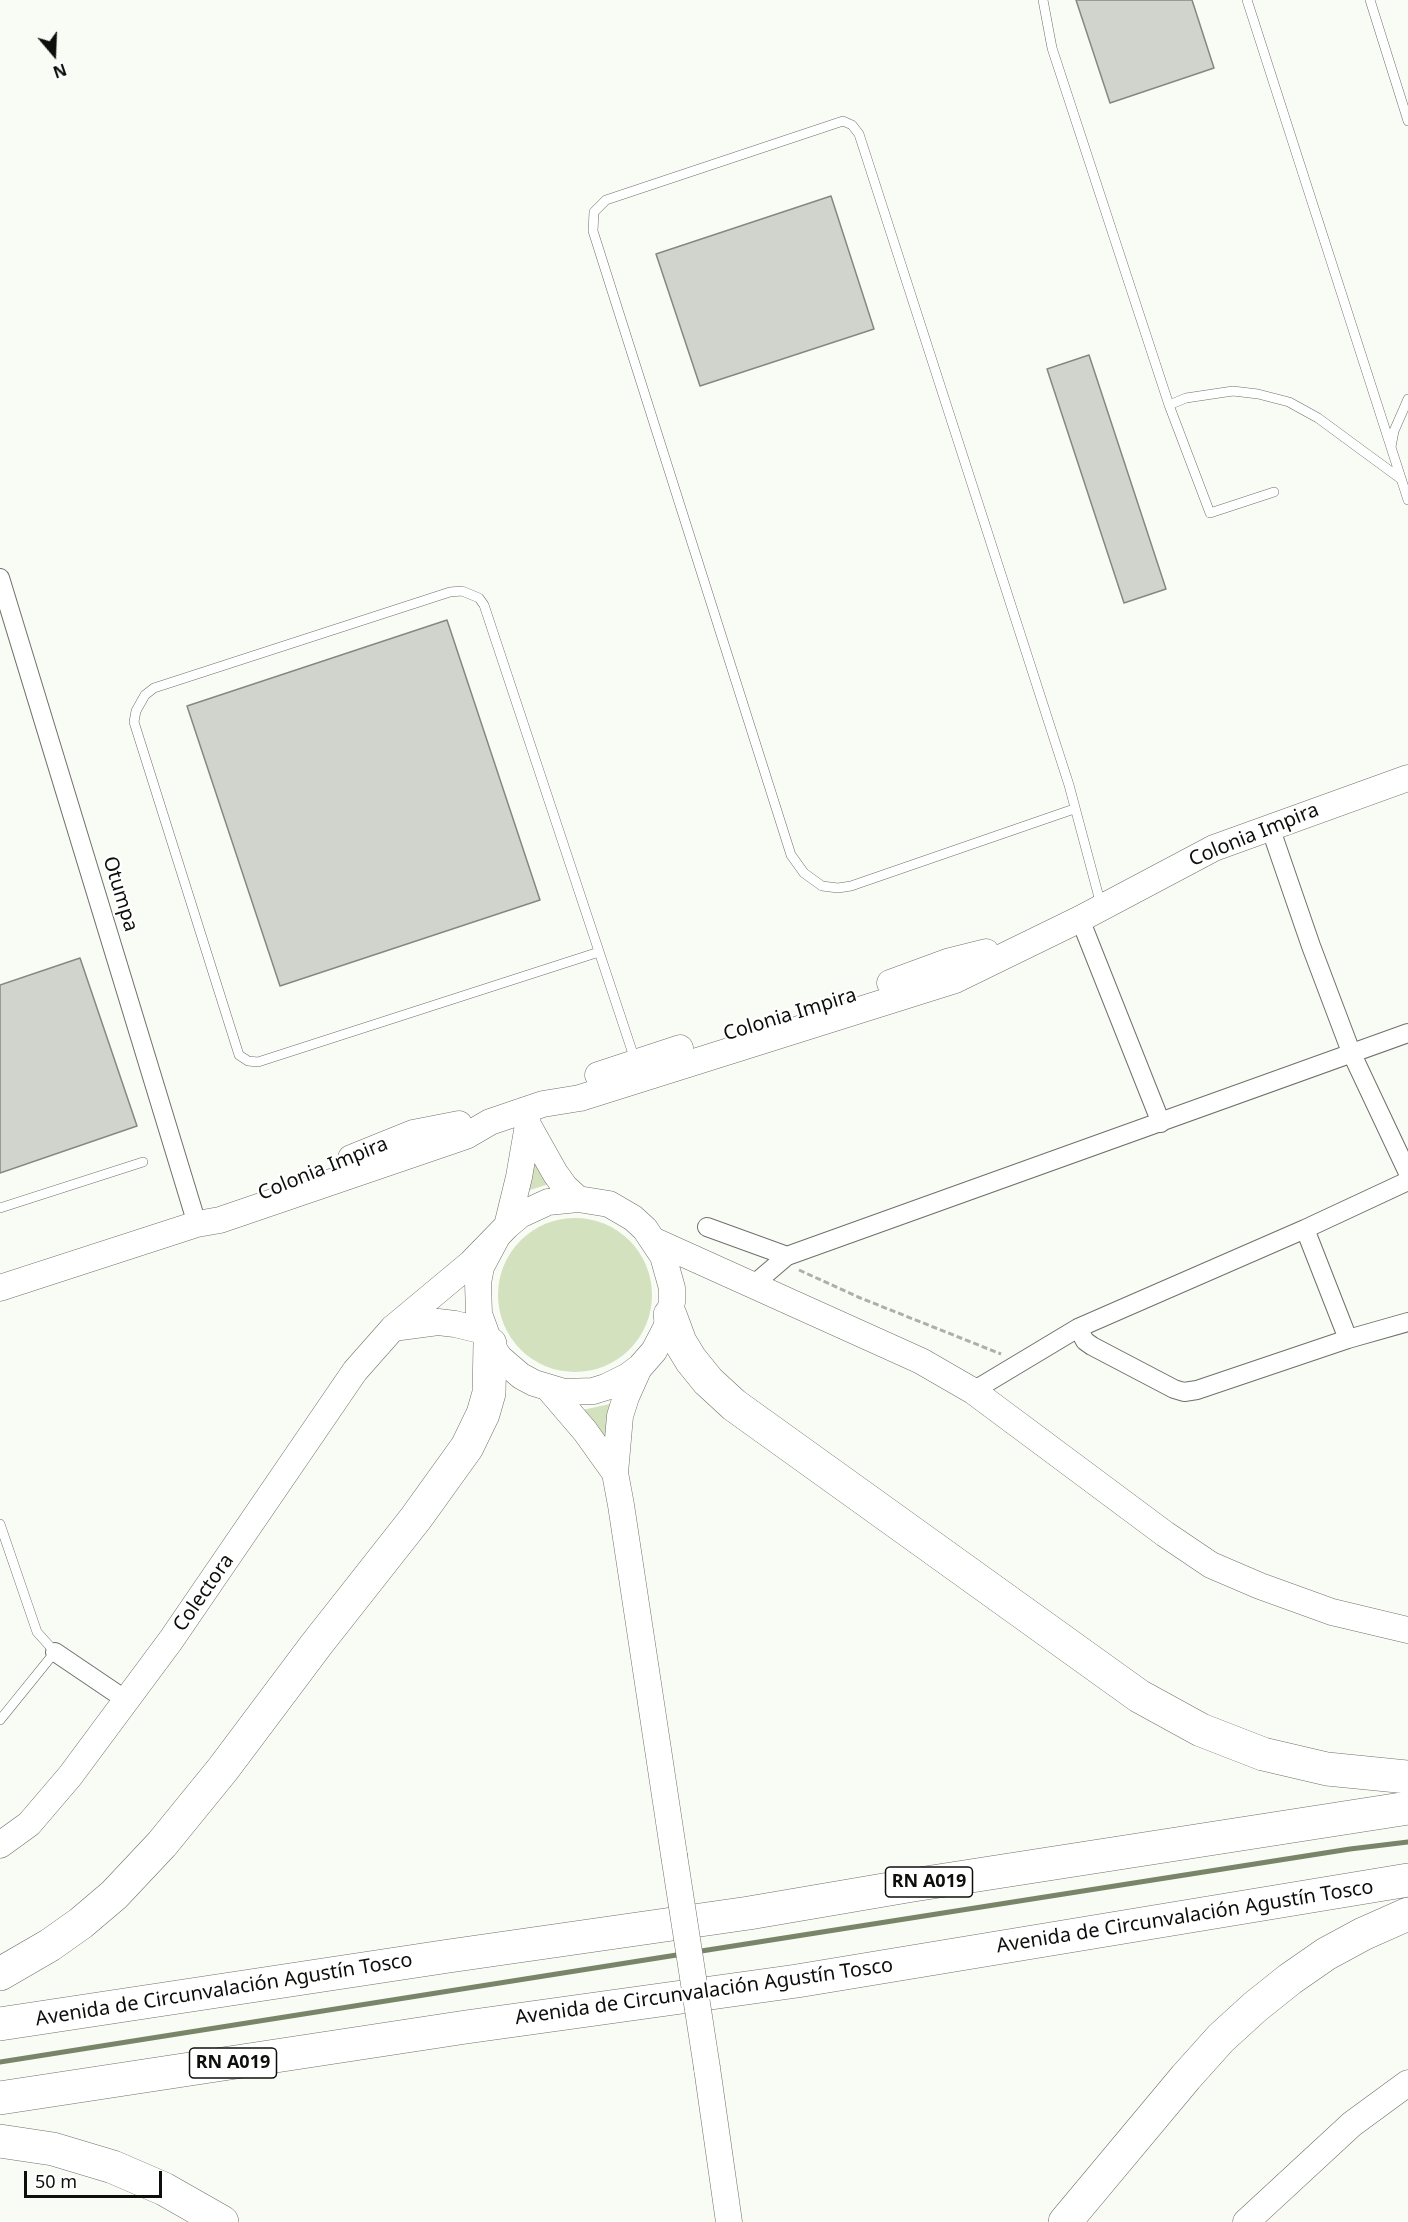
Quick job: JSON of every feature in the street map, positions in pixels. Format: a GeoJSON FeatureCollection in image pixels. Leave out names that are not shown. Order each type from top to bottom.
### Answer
{"type":"FeatureCollection","features":[{"type":"Feature","properties":{"kind":"highway"},"geometry":{"type":"LineString","coordinates":[[670,1315],[680,1342],[691,1360],[708,1381],[734,1405],[1139,1696],[1201,1730],[1263,1754],[1327,1769],[1408,1777]]}},
{"type":"Feature","properties":{"kind":"highway"},"geometry":{"type":"LineString","coordinates":[[0,1974],[50,1945],[81,1923],[114,1895],[162,1844],[223,1769],[416,1518],[467,1447],[483,1414],[489,1393],[487,1338]]}},
{"type":"Feature","properties":{"kind":"highway","name":"Avenida de Circunvalación Agustín Tosco"},"geometry":{"type":"LineString","coordinates":[[0,2024],[749,1913],[913,1885],[1408,1808]]}},
{"type":"Feature","properties":{"kind":"highway","name":"Avenida de Circunvalación Agustín Tosco"},"geometry":{"type":"LineString","coordinates":[[0,2098],[466,2027],[797,1981],[1408,1880]]}},
{"type":"Feature","properties":{"kind":"highway"},"geometry":{"type":"LineString","coordinates":[[1065,2222],[1186,2077],[1221,2038],[1254,2007],[1326,1954],[1408,1914]]}},
{"type":"Feature","properties":{"kind":"highway"},"geometry":{"type":"LineString","coordinates":[[0,2141],[52,2149],[113,2167],[164,2189],[222,2222]]}},
{"type":"Feature","properties":{"kind":"main road","name":"Colonia Impira"},"geometry":{"type":"LineString","coordinates":[[0,1288],[197,1224],[220,1220],[466,1136],[490,1122],[532,1113],[955,980],[1042,938],[1214,848],[1408,778]]}},
{"type":"Feature","properties":{"kind":"main road","name":"Colonia Impira"},"geometry":{"type":"LineString","coordinates":[[532,1113],[576,1083],[635,1062],[831,1004],[950,962],[1042,938]]}},
{"type":"Feature","properties":{"kind":"main road"},"geometry":{"type":"LineString","coordinates":[[532,1113],[555,1173],[565,1187],[578,1198]]}},
{"type":"Feature","properties":{"kind":"main road"},"geometry":{"type":"LineString","coordinates":[[502,1232],[519,1177],[532,1113]]}},
{"type":"Feature","properties":{"kind":"main road"},"geometry":{"type":"LineString","coordinates":[[578,1198],[620,1210],[633,1218],[656,1241],[669,1273],[672,1288],[670,1315],[666,1328],[656,1347],[639,1367],[618,1382],[592,1391],[564,1392],[549,1389],[521,1376],[500,1358],[487,1338],[479,1314],[478,1283],[487,1252],[502,1232],[520,1215],[540,1205],[578,1198]]}},
{"type":"Feature","properties":{"kind":"main road","name":"Colectora"},"geometry":{"type":"LineString","coordinates":[[0,1845],[29,1824],[70,1776],[171,1640],[355,1371],[393,1328],[471,1263],[502,1232]]}},
{"type":"Feature","properties":{"kind":"main road"},"geometry":{"type":"LineString","coordinates":[[656,1241],[921,1361],[973,1391],[1165,1534],[1211,1564],[1260,1586],[1332,1612],[1408,1630]]}},
{"type":"Feature","properties":{"kind":"main road"},"geometry":{"type":"LineString","coordinates":[[393,1328],[438,1322],[455,1324],[487,1338]]}},
{"type":"Feature","properties":{"kind":"main road"},"geometry":{"type":"LineString","coordinates":[[639,1367],[620,1416],[615,1473],[729,2222]]}},
{"type":"Feature","properties":{"kind":"main road"},"geometry":{"type":"LineString","coordinates":[[549,1389],[585,1431],[615,1473]]}},
{"type":"Feature","properties":{"kind":"main road"},"geometry":{"type":"LineString","coordinates":[[1246,2222],[1352,2124],[1408,2084]]}},
{"type":"Feature","properties":{"kind":"street","name":"Otumpa"},"geometry":{"type":"LineString","coordinates":[[0,578],[7,622],[197,1224]]}},
{"type":"Feature","properties":{"kind":"street"},"geometry":{"type":"LineString","coordinates":[[1270,826],[1311,946],[1351,1052],[1408,1173]]}},
{"type":"Feature","properties":{"kind":"street"},"geometry":{"type":"LineString","coordinates":[[1090,913],[1161,1123]]}},
{"type":"Feature","properties":{"kind":"street"},"geometry":{"type":"LineString","coordinates":[[753,1285],[787,1256],[1408,1033]]}},
{"type":"Feature","properties":{"kind":"street"},"geometry":{"type":"LineString","coordinates":[[973,1391],[1078,1328],[1305,1229],[1408,1181]]}},
{"type":"Feature","properties":{"kind":"street"},"geometry":{"type":"LineString","coordinates":[[707,1227],[787,1256]]}},
{"type":"Feature","properties":{"kind":"street"},"geometry":{"type":"LineString","coordinates":[[1305,1229],[1348,1339]]}},
{"type":"Feature","properties":{"kind":"street"},"geometry":{"type":"LineString","coordinates":[[1078,1328],[1085,1341],[1092,1346],[1174,1389],[1185,1392],[1408,1322]]}},
{"type":"Feature","properties":{"kind":"street"},"geometry":{"type":"LineString","coordinates":[[55,1652],[126,1700]]}},
{"type":"Feature","properties":{"kind":"lane"},"geometry":{"type":"LineString","coordinates":[[1043,0],[1052,48],[1168,405],[1210,513],[1274,492]]}},
{"type":"Feature","properties":{"kind":"lane"},"geometry":{"type":"LineString","coordinates":[[1247,0],[1408,500]]}},
{"type":"Feature","properties":{"kind":"lane"},"geometry":{"type":"LineString","coordinates":[[1370,0],[1408,121]]}},
{"type":"Feature","properties":{"kind":"lane"},"geometry":{"type":"LineString","coordinates":[[1074,809],[851,885],[838,888],[822,886],[804,873],[791,855],[593,231],[594,213],[606,200],[843,121],[852,125],[859,134],[1069,785],[1074,809],[1090,913]]}},
{"type":"Feature","properties":{"kind":"lane"},"geometry":{"type":"LineString","coordinates":[[1168,405],[1186,398],[1233,391],[1258,394],[1289,402],[1318,418],[1401,479]]}},
{"type":"Feature","properties":{"kind":"lane"},"geometry":{"type":"LineString","coordinates":[[1390,449],[1394,431],[1408,399]]}},
{"type":"Feature","properties":{"kind":"lane"},"geometry":{"type":"LineString","coordinates":[[599,952],[258,1062],[248,1061],[239,1055],[134,722],[135,711],[145,695],[154,688],[450,592],[462,591],[479,598],[484,605],[599,952],[635,1062]]}},
{"type":"Feature","properties":{"kind":"lane"},"geometry":{"type":"LineString","coordinates":[[0,1208],[143,1162]]}},
{"type":"Feature","properties":{"kind":"lane"},"geometry":{"type":"LineString","coordinates":[[0,1524],[37,1632],[55,1652],[0,1720]]}},
{"type":"Feature","properties":{"kind":"path"},"geometry":{"type":"LineString","coordinates":[[787,1256],[801,1272],[858,1298],[1022,1362]]}},
{"type":"Feature","properties":{"kind":"green space"},"geometry":{"type":"Polygon","coordinates":[[[535,1154],[549,1184],[527,1191],[535,1154]]]}},
{"type":"Feature","properties":{"kind":"green space"},"geometry":{"type":"Polygon","coordinates":[[[575,1218],[590,1219],[604,1224],[618,1231],[629,1241],[639,1252],[646,1266],[651,1280],[651,1310],[646,1324],[639,1338],[629,1349],[618,1359],[604,1366],[590,1371],[575,1372],[560,1371],[546,1366],[532,1359],[521,1349],[511,1338],[504,1324],[499,1310],[498,1295],[499,1280],[504,1266],[511,1252],[521,1241],[532,1231],[546,1224],[560,1219],[575,1218]]]}},
{"type":"Feature","properties":{"kind":"green space"},"geometry":{"type":"Polygon","coordinates":[[[614,1403],[608,1445],[578,1411],[614,1403]]]}},
{"type":"Feature","properties":{"kind":"building"},"geometry":{"type":"Polygon","coordinates":[[[1076,0],[1192,0],[1214,68],[1110,103],[1076,0]]]}},
{"type":"Feature","properties":{"kind":"building"},"geometry":{"type":"Polygon","coordinates":[[[831,196],[874,329],[700,386],[656,254],[831,196]]]}},
{"type":"Feature","properties":{"kind":"building"},"geometry":{"type":"Polygon","coordinates":[[[1089,355],[1166,589],[1124,603],[1047,369],[1089,355]]]}},
{"type":"Feature","properties":{"kind":"building"},"geometry":{"type":"Polygon","coordinates":[[[447,620],[540,900],[280,986],[187,706],[447,620]]]}},
{"type":"Feature","properties":{"kind":"building"},"geometry":{"type":"Polygon","coordinates":[[[80,958],[137,1126],[0,1173],[0,985],[80,958]]]}},
{"type":"Feature","properties":{"kind":"waterway"},"geometry":{"type":"LineString","coordinates":[[695,1952],[1350,1849],[1408,1842]]}},
{"type":"Feature","properties":{"kind":"waterway"},"geometry":{"type":"LineString","coordinates":[[0,2062],[683,1954]]}}]}
